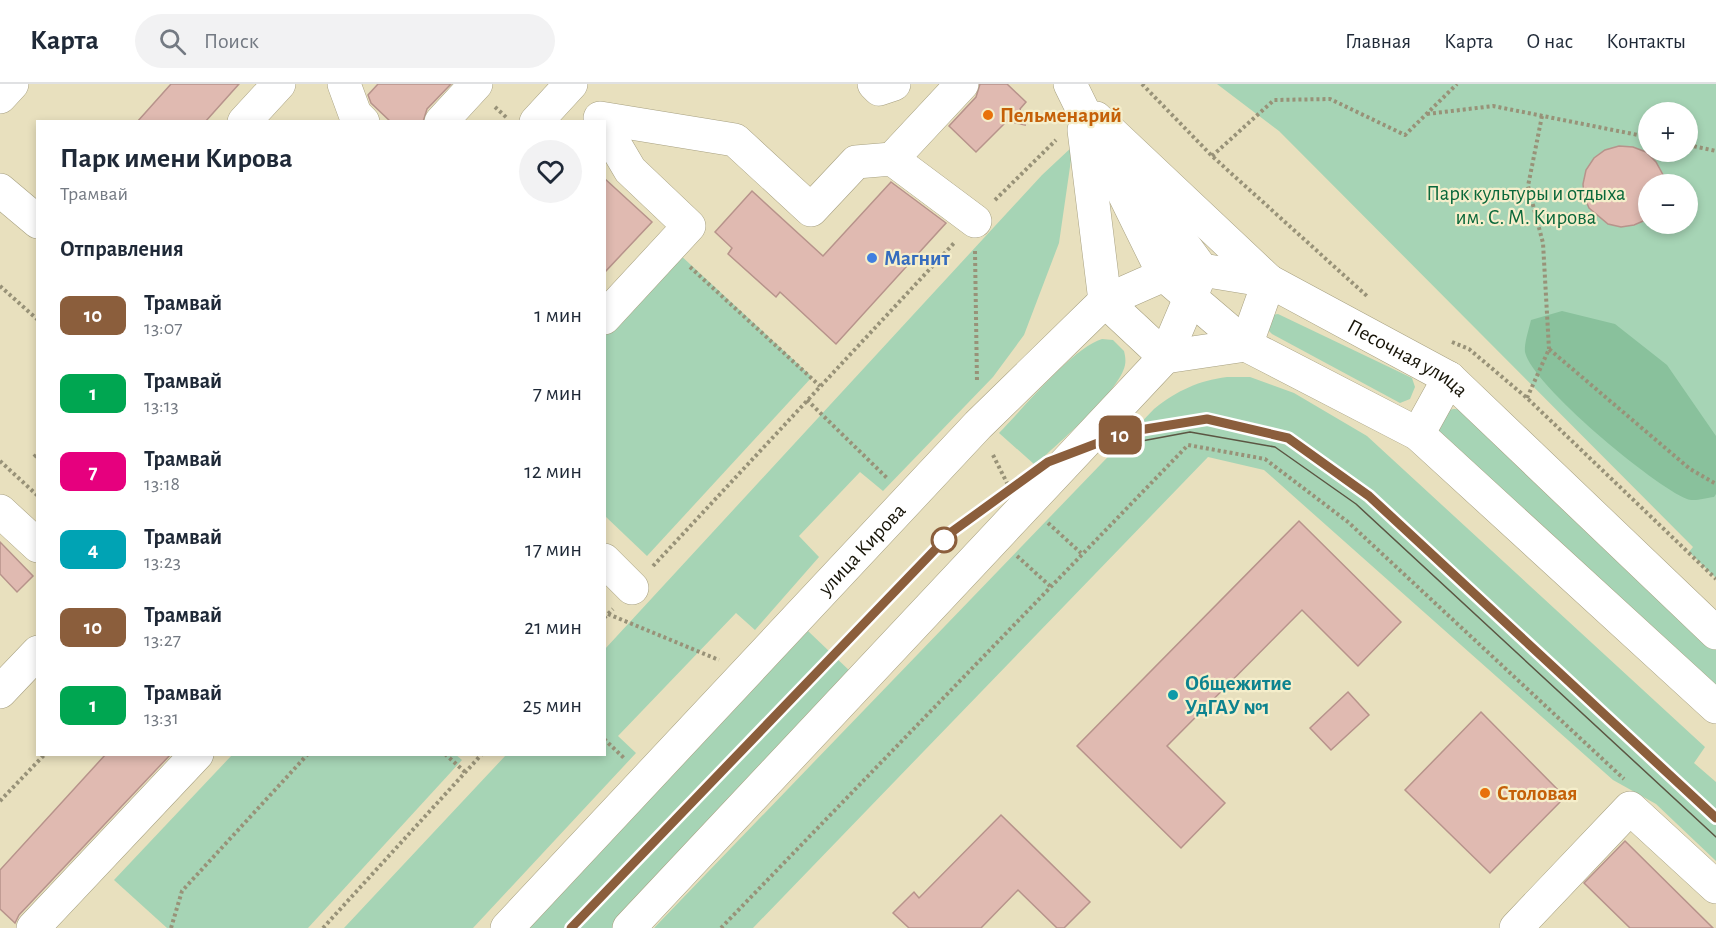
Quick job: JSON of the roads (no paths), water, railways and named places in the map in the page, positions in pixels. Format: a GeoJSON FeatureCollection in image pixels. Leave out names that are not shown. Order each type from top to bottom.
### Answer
{"type":"FeatureCollection","features":[{"type":"Feature","properties":{"kind":"main road"},"geometry":{"type":"LineString","coordinates":[[0,97],[12,84]]}},
{"type":"Feature","properties":{"kind":"main road"},"geometry":{"type":"LineString","coordinates":[[246,120],[279,84]]}},
{"type":"Feature","properties":{"kind":"main road"},"geometry":{"type":"LineString","coordinates":[[344,84],[355,114],[361,120]]}},
{"type":"Feature","properties":{"kind":"main road"},"geometry":{"type":"LineString","coordinates":[[443,120],[476,84]]}},
{"type":"Feature","properties":{"kind":"main road"},"geometry":{"type":"LineString","coordinates":[[538,120],[571,84]]}},
{"type":"Feature","properties":{"kind":"main road"},"geometry":{"type":"LineString","coordinates":[[579,84],[601,120]]}},
{"type":"Feature","properties":{"kind":"main road"},"geometry":{"type":"LineString","coordinates":[[874,84],[879,89],[894,84]]}},
{"type":"Feature","properties":{"kind":"main road"},"geometry":{"type":"LineString","coordinates":[[892,159],[962,84]]}},
{"type":"Feature","properties":{"kind":"main road"},"geometry":{"type":"LineString","coordinates":[[1076,94],[1164,275]]}},
{"type":"Feature","properties":{"kind":"main road"},"geometry":{"type":"LineString","coordinates":[[1076,94],[1196,283],[1246,345],[1418,434],[1716,707]]}},
{"type":"Feature","properties":{"kind":"main road"},"geometry":{"type":"LineString","coordinates":[[1076,94],[1105,301],[1165,357]]}},
{"type":"Feature","properties":{"kind":"main road","name":"Песочная улица"},"geometry":{"type":"LineString","coordinates":[[1076,94],[1269,281],[1449,378],[1716,633]]}},
{"type":"Feature","properties":{"kind":"main road"},"geometry":{"type":"LineString","coordinates":[[606,123],[735,140],[811,210],[856,162],[892,159],[975,221]]}},
{"type":"Feature","properties":{"kind":"main road"},"geometry":{"type":"LineString","coordinates":[[606,129],[630,170],[689,226],[606,316]]}},
{"type":"Feature","properties":{"kind":"main road"},"geometry":{"type":"LineString","coordinates":[[0,190],[36,220]]}},
{"type":"Feature","properties":{"kind":"main road","name":"улица Кирова"},"geometry":{"type":"LineString","coordinates":[[507,928],[978,425],[1105,301],[1164,275],[1196,283],[1269,281]]}},
{"type":"Feature","properties":{"kind":"main road"},"geometry":{"type":"LineString","coordinates":[[1246,345],[1269,281]]}},
{"type":"Feature","properties":{"kind":"main road"},"geometry":{"type":"LineString","coordinates":[[629,928],[1165,357],[1196,283]]}},
{"type":"Feature","properties":{"kind":"main road"},"geometry":{"type":"LineString","coordinates":[[1165,357],[1246,345]]}},
{"type":"Feature","properties":{"kind":"main road"},"geometry":{"type":"LineString","coordinates":[[1418,434],[1449,378]]}},
{"type":"Feature","properties":{"kind":"main road"},"geometry":{"type":"LineString","coordinates":[[0,511],[36,544]]}},
{"type":"Feature","properties":{"kind":"main road"},"geometry":{"type":"LineString","coordinates":[[606,562],[632,588]]}},
{"type":"Feature","properties":{"kind":"main road"},"geometry":{"type":"LineString","coordinates":[[0,692],[36,654]]}},
{"type":"Feature","properties":{"kind":"main road"},"geometry":{"type":"LineString","coordinates":[[33,928],[195,756]]}},
{"type":"Feature","properties":{"kind":"main road"},"geometry":{"type":"LineString","coordinates":[[1527,924],[1630,808],[1716,887]]}},
{"type":"Feature","properties":{"kind":"tram line"},"geometry":{"type":"LineString","coordinates":[[571,928],[953,531],[1048,462],[1127,432],[1207,419],[1288,438],[1369,496],[1716,818]]}},
{"type":"Feature","properties":{"kind":"tram line","name":"10"},"geometry":{"type":"LineString","coordinates":[[571,928],[953,531],[1048,462],[1127,432],[1207,419],[1288,438],[1369,496],[1716,818]]}},
{"type":"Feature","properties":{"kind":"tram line"},"geometry":{"type":"LineString","coordinates":[[1101,451],[1115,446],[1190,432],[1275,447],[1356,504],[1716,837]]}},
{"type":"Feature","properties":{"kind":"place","name":"Пельменарий"},"geometry":{"type":"Point","coordinates":[988,115]}},
{"type":"Feature","properties":{"kind":"place","name":"Магнит"},"geometry":{"type":"Point","coordinates":[872,258]}},
{"type":"Feature","properties":{"kind":"place","name":"Общежитие УдГАУ №1"},"geometry":{"type":"Point","coordinates":[1173,695]}},
{"type":"Feature","properties":{"kind":"place","name":"Столовая"},"geometry":{"type":"Point","coordinates":[1485,793]}},
{"type":"Feature","properties":{"kind":"park label","name":"Парк культуры и отдыха им. С. М. Кирова"},"geometry":{"type":"Point","coordinates":[1526,205]}}]}
